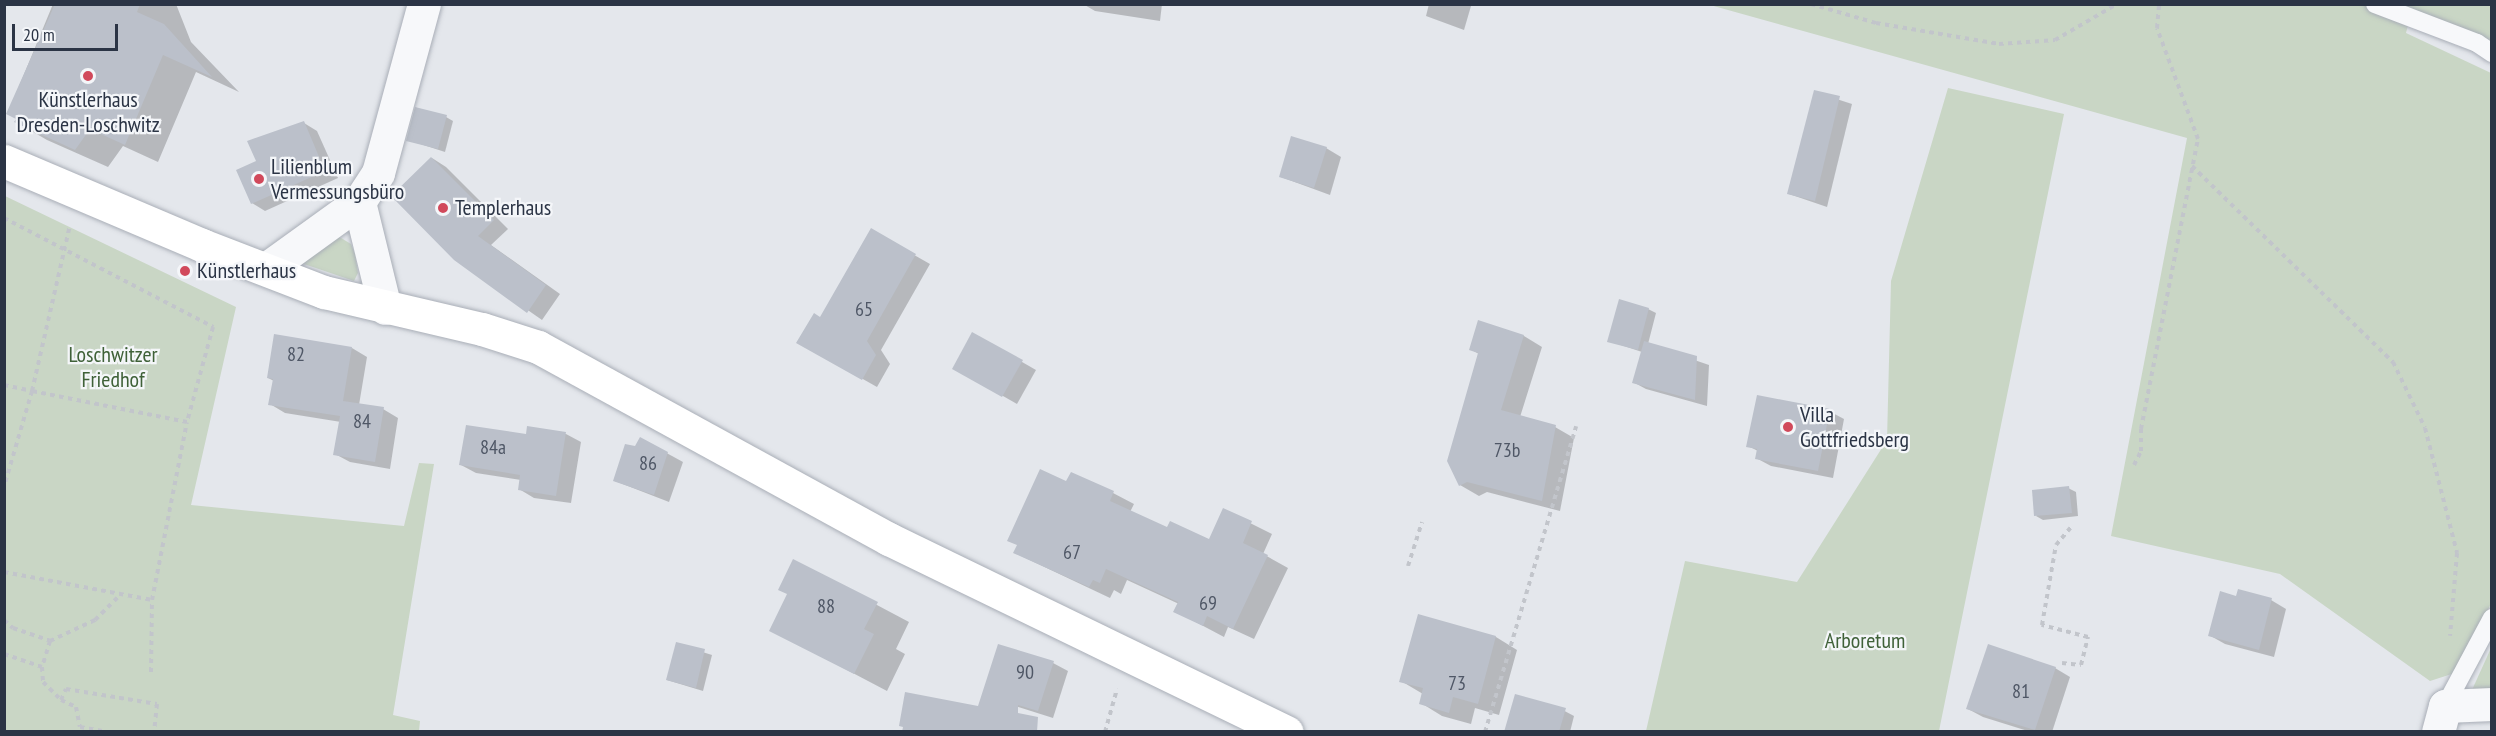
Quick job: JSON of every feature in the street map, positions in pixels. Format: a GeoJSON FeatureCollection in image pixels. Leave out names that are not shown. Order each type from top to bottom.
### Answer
{"type":"FeatureCollection","features":[{"type":"Feature","properties":{"kind":"main road"},"geometry":{"type":"LineString","coordinates":[[4,161],[324,292],[482,329],[538,348],[889,539],[1287,732]]}},
{"type":"Feature","properties":{"kind":"street"},"geometry":{"type":"LineString","coordinates":[[266,269],[359,202],[378,173],[424,4]]}},
{"type":"Feature","properties":{"kind":"street"},"geometry":{"type":"LineString","coordinates":[[359,202],[385,308]]}},
{"type":"Feature","properties":{"kind":"street"},"geometry":{"type":"LineString","coordinates":[[2441,719],[2492,704]]}},
{"type":"Feature","properties":{"kind":"lane"},"geometry":{"type":"LineString","coordinates":[[2375,4],[2477,43],[2492,52]]}},
{"type":"Feature","properties":{"kind":"lane"},"geometry":{"type":"LineString","coordinates":[[2441,719],[2492,618]]}},
{"type":"Feature","properties":{"kind":"path"},"geometry":{"type":"LineString","coordinates":[[1811,4],[1876,23],[1999,44],[2055,40],[2117,4]]}},
{"type":"Feature","properties":{"kind":"path"},"geometry":{"type":"LineString","coordinates":[[2134,465],[2141,451],[2141,429],[2198,139],[2157,28],[2158,4]]}},
{"type":"Feature","properties":{"kind":"path"},"geometry":{"type":"LineString","coordinates":[[2192,165],[2392,362],[2425,428],[2457,553],[2449,647]]}},
{"type":"Feature","properties":{"kind":"path"},"geometry":{"type":"LineString","coordinates":[[4,218],[213,327],[187,422],[152,600],[151,672]]}},
{"type":"Feature","properties":{"kind":"path"},"geometry":{"type":"LineString","coordinates":[[4,486],[32,391],[62,248]]}},
{"type":"Feature","properties":{"kind":"path"},"geometry":{"type":"LineString","coordinates":[[4,385],[187,422]]}},
{"type":"Feature","properties":{"kind":"path"},"geometry":{"type":"LineString","coordinates":[[1485,732],[1576,426]]}},
{"type":"Feature","properties":{"kind":"path"},"geometry":{"type":"LineString","coordinates":[[1408,566],[1422,522]]}},
{"type":"Feature","properties":{"kind":"path"},"geometry":{"type":"LineString","coordinates":[[2062,663],[2081,665],[2088,638],[2042,625],[2056,545],[2071,527]]}},
{"type":"Feature","properties":{"kind":"path"},"geometry":{"type":"LineString","coordinates":[[4,572],[152,600]]}},
{"type":"Feature","properties":{"kind":"path"},"geometry":{"type":"LineString","coordinates":[[4,620],[13,628],[50,641],[95,620],[120,595]]}},
{"type":"Feature","properties":{"kind":"path"},"geometry":{"type":"LineString","coordinates":[[50,641],[42,667],[43,682],[61,700],[76,707],[80,729],[107,732]]}},
{"type":"Feature","properties":{"kind":"path"},"geometry":{"type":"LineString","coordinates":[[4,654],[42,667]]}},
{"type":"Feature","properties":{"kind":"path"},"geometry":{"type":"LineString","coordinates":[[1105,732],[1126,655]]}},
{"type":"Feature","properties":{"kind":"path"},"geometry":{"type":"LineString","coordinates":[[61,700],[66,689],[158,704],[154,732]]}},
{"type":"Feature","properties":{"kind":"green space"},"geometry":{"type":"Polygon","coordinates":[[[1710,5],[2491,5],[2491,46],[2412,9],[2406,33],[2491,73],[2492,601],[2461,671],[2430,681],[2280,574],[2111,536],[2187,138],[1710,5]]]}},
{"type":"Feature","properties":{"kind":"green space","name":"Arboretum"},"geometry":{"type":"Polygon","coordinates":[[[1948,88],[2064,114],[1939,731],[1646,731],[1685,561],[1797,582],[1887,440],[1891,281],[1948,88]]]}},
{"type":"Feature","properties":{"kind":"green space","name":"Loschwitzer Friedhof"},"geometry":{"type":"Polygon","coordinates":[[[5,196],[236,307],[191,505],[404,526],[419,463],[434,464],[393,715],[420,721],[419,731],[5,731],[5,196]]]}},
{"type":"Feature","properties":{"kind":"green space"},"geometry":{"type":"Polygon","coordinates":[[[336,235],[351,244],[355,254],[358,273],[354,281],[301,263],[336,235]]]}},
{"type":"Feature","properties":{"kind":"green space"},"geometry":{"type":"Polygon","coordinates":[[[2491,648],[2491,689],[2472,690],[2491,648]]]}},
{"type":"Feature","properties":{"kind":"building","name":"Künstlerhaus Dresden-Loschwitz"},"geometry":{"type":"Polygon","coordinates":[[[55,4],[140,4],[137,12],[164,24],[212,77],[163,55],[125,145],[90,129],[75,150],[14,122],[16,119],[6,114],[55,4]]]}},
{"type":"Feature","properties":{"kind":"building"},"geometry":{"type":"Polygon","coordinates":[[[1814,90],[1840,96],[1815,201],[1787,194],[1814,90]]]}},
{"type":"Feature","properties":{"kind":"building"},"geometry":{"type":"Polygon","coordinates":[[[415,107],[447,115],[438,149],[406,141],[415,107]]]}},
{"type":"Feature","properties":{"kind":"building"},"geometry":{"type":"Polygon","coordinates":[[[304,121],[325,171],[251,204],[236,170],[256,161],[247,141],[304,121]]]}},
{"type":"Feature","properties":{"kind":"building"},"geometry":{"type":"Polygon","coordinates":[[[1291,136],[1327,147],[1314,188],[1279,177],[1291,136]]]}},
{"type":"Feature","properties":{"kind":"building","name":"Templerhaus"},"geometry":{"type":"Polygon","coordinates":[[[431,157],[494,220],[478,236],[546,285],[527,313],[454,260],[391,196],[431,157]]]}},
{"type":"Feature","properties":{"kind":"building"},"geometry":{"type":"Polygon","coordinates":[[[871,228],[916,254],[867,341],[876,355],[862,380],[796,343],[814,313],[820,317],[871,228]]]}},
{"type":"Feature","properties":{"kind":"building"},"geometry":{"type":"Polygon","coordinates":[[[1619,299],[1649,308],[1638,350],[1607,342],[1619,299]]]}},
{"type":"Feature","properties":{"kind":"building"},"geometry":{"type":"Polygon","coordinates":[[[1478,320],[1524,335],[1501,410],[1556,425],[1542,501],[1467,482],[1459,486],[1447,461],[1478,353],[1469,350],[1478,320]]]}},
{"type":"Feature","properties":{"kind":"building"},"geometry":{"type":"Polygon","coordinates":[[[972,332],[1023,360],[1002,397],[952,369],[972,332]]]}},
{"type":"Feature","properties":{"kind":"building"},"geometry":{"type":"Polygon","coordinates":[[[274,334],[352,347],[343,401],[384,407],[375,462],[333,455],[340,416],[268,405],[273,379],[267,378],[274,334]]]}},
{"type":"Feature","properties":{"kind":"building"},"geometry":{"type":"Polygon","coordinates":[[[1644,341],[1697,356],[1695,400],[1632,383],[1644,341]]]}},
{"type":"Feature","properties":{"kind":"building","name":"Villa Gottfriedsberg"},"geometry":{"type":"Polygon","coordinates":[[[1757,395],[1830,409],[1818,471],[1755,459],[1757,449],[1746,447],[1757,395]]]}},
{"type":"Feature","properties":{"kind":"building"},"geometry":{"type":"Polygon","coordinates":[[[466,425],[526,434],[527,426],[566,432],[556,496],[518,490],[520,475],[459,465],[466,425]]]}},
{"type":"Feature","properties":{"kind":"building"},"geometry":{"type":"Polygon","coordinates":[[[640,437],[668,452],[654,495],[613,481],[625,444],[635,446],[640,437]]]}},
{"type":"Feature","properties":{"kind":"building"},"geometry":{"type":"Polygon","coordinates":[[[1040,469],[1066,481],[1071,472],[1114,491],[1110,501],[1167,527],[1170,521],[1209,539],[1223,508],[1252,521],[1243,543],[1268,555],[1233,629],[1207,616],[1203,626],[1173,612],[1178,602],[1106,569],[1100,583],[1093,580],[1089,587],[1013,553],[1017,545],[1007,541],[1040,469]]]}},
{"type":"Feature","properties":{"kind":"building"},"geometry":{"type":"Polygon","coordinates":[[[2069,486],[2072,513],[2034,516],[2032,490],[2069,486]]]}},
{"type":"Feature","properties":{"kind":"building"},"geometry":{"type":"Polygon","coordinates":[[[793,559],[878,602],[864,629],[874,634],[854,674],[769,631],[787,594],[778,590],[793,559]]]}},
{"type":"Feature","properties":{"kind":"building"},"geometry":{"type":"Polygon","coordinates":[[[2238,589],[2272,598],[2259,650],[2208,636],[2220,591],[2236,596],[2238,589]]]}},
{"type":"Feature","properties":{"kind":"building"},"geometry":{"type":"Polygon","coordinates":[[[1418,614],[1496,636],[1478,704],[1453,697],[1449,713],[1419,704],[1423,688],[1399,682],[1418,614]]]}},
{"type":"Feature","properties":{"kind":"building"},"geometry":{"type":"Polygon","coordinates":[[[676,642],[705,649],[696,688],[666,680],[676,642]]]}},
{"type":"Feature","properties":{"kind":"building"},"geometry":{"type":"Polygon","coordinates":[[[998,644],[1054,661],[1038,711],[1018,705],[1018,713],[1038,717],[1037,732],[902,732],[903,727],[899,726],[905,692],[978,706],[998,644]]]}},
{"type":"Feature","properties":{"kind":"building"},"geometry":{"type":"Polygon","coordinates":[[[1988,644],[2056,667],[2035,730],[1966,709],[1988,644]]]}},
{"type":"Feature","properties":{"kind":"building"},"geometry":{"type":"Polygon","coordinates":[[[1515,694],[1566,708],[1559,732],[1504,732],[1515,694]]]}},
{"type":"Feature","properties":{"kind":"place","name":"Künstlerhaus Dresden-Loschwitz"},"geometry":{"type":"Point","coordinates":[88,76]}},
{"type":"Feature","properties":{"kind":"place","name":"Lilienblum Vermessungsbüro"},"geometry":{"type":"Point","coordinates":[259,179]}},
{"type":"Feature","properties":{"kind":"place","name":"Templerhaus"},"geometry":{"type":"Point","coordinates":[443,208]}},
{"type":"Feature","properties":{"kind":"place","name":"Künstlerhaus"},"geometry":{"type":"Point","coordinates":[185,271]}},
{"type":"Feature","properties":{"kind":"place","name":"Villa Gottfriedsberg"},"geometry":{"type":"Point","coordinates":[1788,427]}}]}
